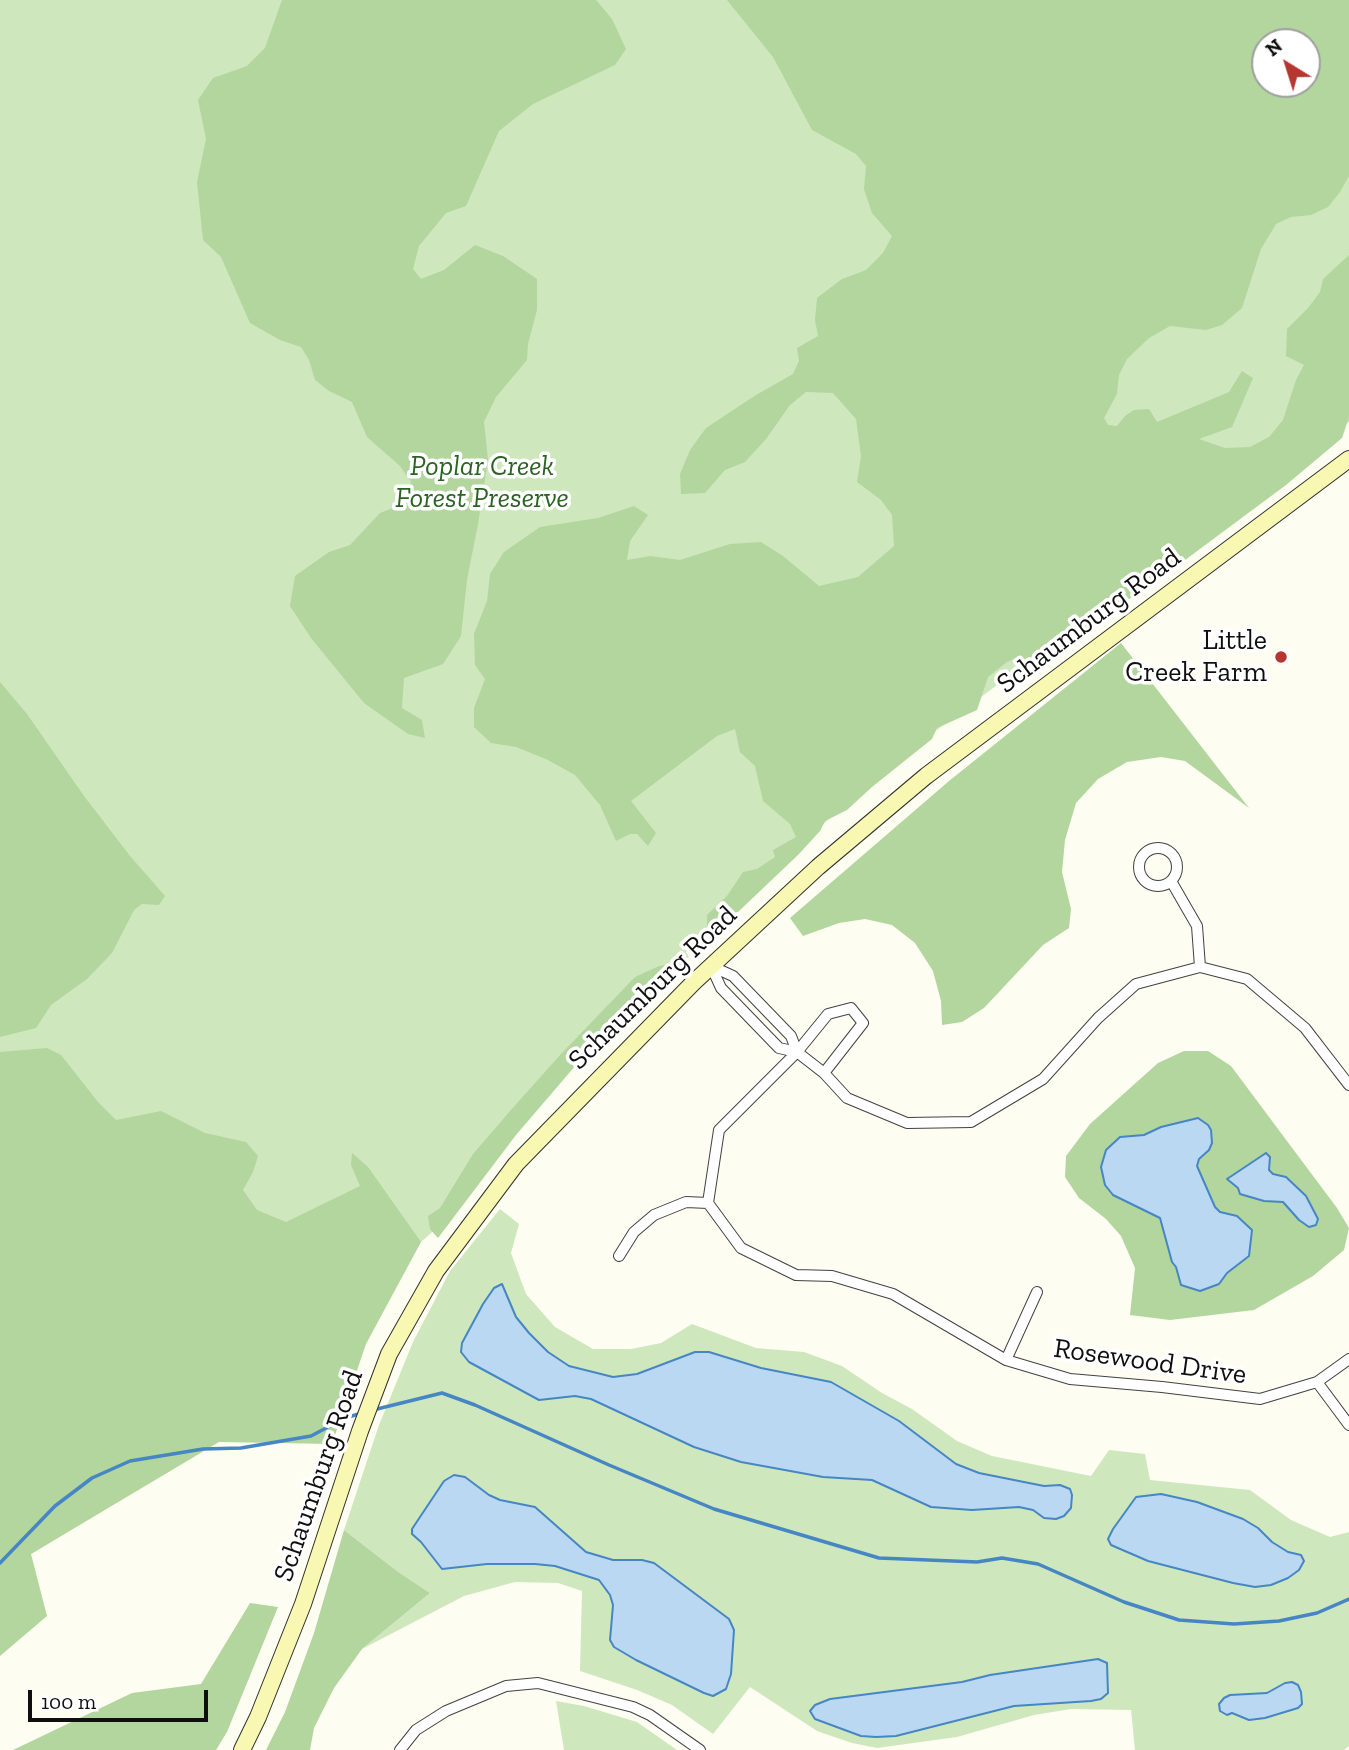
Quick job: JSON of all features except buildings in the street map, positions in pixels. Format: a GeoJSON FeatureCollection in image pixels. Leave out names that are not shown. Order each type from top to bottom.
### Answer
{"type":"FeatureCollection","features":[{"type":"Feature","properties":{"kind":"main road","name":"Schaumburg Road"},"geometry":{"type":"LineString","coordinates":[[242,1750],[303,1605],[363,1420],[389,1354],[436,1271],[516,1164],[711,965],[818,867],[926,776],[1349,459]]}},
{"type":"Feature","properties":{"kind":"street"},"geometry":{"type":"LineString","coordinates":[[1171,881],[1197,926],[1200,967]]}},
{"type":"Feature","properties":{"kind":"street"},"geometry":{"type":"LineString","coordinates":[[711,965],[733,976],[791,1036],[797,1052]]}},
{"type":"Feature","properties":{"kind":"street"},"geometry":{"type":"LineString","coordinates":[[711,965],[721,988],[779,1048],[797,1052],[824,1073],[847,1098],[907,1123],[971,1122],[1043,1079],[1098,1018],[1136,984],[1200,967],[1247,979],[1305,1028],[1349,1085]]}},
{"type":"Feature","properties":{"kind":"street"},"geometry":{"type":"LineString","coordinates":[[619,1256],[634,1232],[654,1214],[686,1202],[708,1203],[719,1130],[797,1052],[828,1014],[850,1008],[863,1023],[824,1073]]}},
{"type":"Feature","properties":{"kind":"street","name":"Rosewood Drive"},"geometry":{"type":"LineString","coordinates":[[708,1203],[741,1248],[796,1275],[832,1276],[893,1294],[1006,1360],[1070,1379],[1260,1399],[1317,1382],[1349,1359]]}},
{"type":"Feature","properties":{"kind":"street"},"geometry":{"type":"LineString","coordinates":[[1006,1360],[1037,1292]]}},
{"type":"Feature","properties":{"kind":"street"},"geometry":{"type":"LineString","coordinates":[[1317,1382],[1349,1425]]}},
{"type":"Feature","properties":{"kind":"street"},"geometry":{"type":"LineString","coordinates":[[400,1750],[416,1730],[446,1711],[506,1686],[538,1683],[633,1707],[650,1715],[700,1750]]}},
{"type":"Feature","properties":{"kind":"green space","name":"Poplar Creek Forest Preserve"},"geometry":{"type":"Polygon","coordinates":[[[0,0],[1349,0],[1349,422],[874,777],[686,952],[689,957],[673,964],[634,1002],[556,1085],[441,1224],[421,1242],[292,1395],[0,1573],[0,0]]]}},
{"type":"Feature","properties":{"kind":"green space"},"geometry":{"type":"Polygon","coordinates":[[[282,0],[596,0],[612,19],[626,49],[615,65],[533,104],[499,131],[466,206],[446,213],[419,246],[413,269],[421,279],[444,270],[475,245],[503,256],[537,279],[537,310],[528,344],[527,360],[496,397],[484,422],[488,460],[467,580],[461,636],[443,664],[404,678],[402,708],[422,720],[425,738],[408,734],[364,703],[311,638],[290,606],[295,576],[329,552],[350,545],[380,513],[403,504],[411,482],[400,466],[367,437],[352,402],[329,391],[315,380],[309,360],[301,347],[280,340],[250,323],[221,257],[203,240],[197,182],[206,139],[198,100],[213,78],[247,66],[265,48],[282,0]]]}},
{"type":"Feature","properties":{"kind":"green space"},"geometry":{"type":"Polygon","coordinates":[[[727,0],[1349,0],[1349,176],[1340,192],[1328,207],[1311,215],[1291,217],[1276,224],[1261,249],[1242,308],[1222,325],[1206,330],[1170,326],[1149,338],[1127,359],[1119,375],[1117,394],[1104,418],[1108,425],[1117,426],[1134,410],[1149,409],[1157,422],[1229,392],[1242,371],[1253,378],[1232,427],[1199,439],[1225,448],[1250,447],[1269,437],[1283,420],[1296,380],[1304,365],[1286,356],[1287,329],[1320,292],[1323,279],[1349,255],[1349,417],[1342,438],[1286,485],[1177,566],[1048,655],[1036,661],[1016,658],[988,677],[977,710],[937,728],[932,739],[847,810],[825,821],[820,831],[799,854],[717,932],[707,927],[707,915],[727,896],[743,872],[757,869],[775,857],[773,850],[796,837],[790,824],[763,801],[755,766],[740,752],[735,729],[717,736],[631,801],[656,833],[648,846],[637,834],[630,834],[616,841],[600,805],[575,775],[516,747],[491,743],[474,727],[474,708],[485,679],[475,665],[474,634],[487,601],[490,574],[504,552],[540,527],[598,518],[634,506],[648,515],[630,541],[627,560],[650,556],[680,560],[730,544],[761,542],[783,556],[819,586],[858,577],[894,546],[892,515],[881,500],[857,482],[861,456],[856,419],[833,393],[806,392],[790,405],[766,439],[745,462],[725,470],[705,493],[681,494],[680,474],[690,450],[706,428],[793,374],[799,361],[797,348],[818,336],[815,320],[817,298],[842,279],[866,270],[883,253],[892,236],[872,213],[864,189],[866,166],[856,154],[812,130],[773,57],[727,0]]]}},
{"type":"Feature","properties":{"kind":"green space"},"geometry":{"type":"Polygon","coordinates":[[[1121,643],[1249,808],[1185,761],[1161,757],[1127,762],[1098,779],[1076,803],[1065,840],[1062,872],[1071,909],[1069,928],[1043,945],[984,1008],[962,1022],[942,1025],[941,1001],[933,971],[915,943],[892,925],[865,919],[839,923],[803,936],[790,918],[949,781],[1121,643]]]}},
{"type":"Feature","properties":{"kind":"green space"},"geometry":{"type":"Polygon","coordinates":[[[0,682],[27,714],[130,856],[165,896],[159,905],[142,904],[134,910],[112,953],[87,979],[51,1005],[36,1028],[0,1037],[0,682]]]}},
{"type":"Feature","properties":{"kind":"green space"},"geometry":{"type":"Polygon","coordinates":[[[685,959],[682,968],[666,985],[630,1011],[582,1058],[516,1135],[438,1238],[430,1229],[428,1216],[440,1208],[473,1154],[511,1110],[635,977],[659,966],[685,959]]]}},
{"type":"Feature","properties":{"kind":"green space"},"geometry":{"type":"Polygon","coordinates":[[[47,1048],[61,1055],[98,1102],[116,1120],[161,1111],[205,1133],[246,1142],[258,1156],[243,1190],[257,1210],[286,1222],[360,1186],[351,1165],[352,1153],[368,1167],[421,1242],[366,1344],[332,1444],[219,1442],[31,1554],[47,1616],[0,1656],[0,1052],[47,1048]]]}},
{"type":"Feature","properties":{"kind":"green space"},"geometry":{"type":"Polygon","coordinates":[[[1184,1051],[1208,1051],[1231,1066],[1349,1228],[1344,1250],[1313,1276],[1254,1310],[1170,1320],[1130,1315],[1135,1268],[1121,1236],[1106,1219],[1079,1198],[1065,1177],[1066,1156],[1090,1124],[1158,1063],[1184,1051]]]}},
{"type":"Feature","properties":{"kind":"green space"},"geometry":{"type":"Polygon","coordinates":[[[500,1209],[519,1224],[511,1253],[526,1294],[555,1327],[593,1349],[631,1349],[661,1343],[692,1324],[756,1348],[804,1352],[842,1366],[912,1409],[957,1441],[992,1456],[1091,1476],[1109,1450],[1145,1454],[1150,1480],[1250,1490],[1291,1520],[1330,1537],[1349,1532],[1349,1746],[1344,1750],[1135,1750],[1131,1710],[1071,1709],[1034,1715],[957,1737],[877,1748],[817,1731],[750,1687],[713,1734],[672,1705],[580,1671],[582,1591],[558,1583],[515,1582],[464,1596],[362,1649],[430,1593],[344,1530],[379,1425],[413,1342],[450,1271],[500,1209]]]}},
{"type":"Feature","properties":{"kind":"green space"},"geometry":{"type":"Polygon","coordinates":[[[344,1530],[430,1593],[362,1649],[334,1688],[314,1728],[310,1750],[266,1750],[285,1712],[314,1633],[344,1530]]]}},
{"type":"Feature","properties":{"kind":"green space"},"geometry":{"type":"Polygon","coordinates":[[[250,1603],[278,1607],[227,1732],[216,1750],[13,1750],[132,1693],[201,1684],[250,1603]]]}},
{"type":"Feature","properties":{"kind":"green space"},"geometry":{"type":"Polygon","coordinates":[[[556,1701],[584,1706],[637,1722],[677,1750],[564,1750],[556,1701]]]}},
{"type":"Feature","properties":{"kind":"water"},"geometry":{"type":"Polygon","coordinates":[[[1198,1118],[1211,1130],[1212,1143],[1199,1159],[1197,1166],[1215,1207],[1220,1212],[1237,1216],[1252,1230],[1249,1256],[1227,1273],[1219,1284],[1200,1291],[1181,1285],[1160,1218],[1113,1195],[1105,1185],[1101,1167],[1106,1150],[1120,1137],[1144,1135],[1161,1127],[1198,1118]]]}},
{"type":"Feature","properties":{"kind":"water"},"geometry":{"type":"Polygon","coordinates":[[[1266,1153],[1270,1157],[1269,1170],[1273,1174],[1286,1177],[1306,1196],[1318,1219],[1316,1225],[1309,1227],[1283,1202],[1264,1201],[1240,1194],[1238,1188],[1227,1179],[1266,1153]]]}},
{"type":"Feature","properties":{"kind":"water"},"geometry":{"type":"Polygon","coordinates":[[[502,1284],[516,1317],[529,1333],[548,1352],[569,1366],[613,1377],[637,1374],[695,1352],[709,1352],[761,1368],[831,1382],[899,1421],[956,1464],[979,1473],[1044,1486],[1060,1485],[1070,1489],[1071,1508],[1064,1516],[1056,1519],[1044,1518],[1033,1510],[1019,1507],[972,1510],[931,1507],[872,1480],[823,1477],[741,1462],[694,1447],[591,1399],[575,1396],[539,1400],[469,1362],[461,1352],[462,1343],[483,1304],[494,1288],[502,1284]]]}},
{"type":"Feature","properties":{"kind":"water"},"geometry":{"type":"Polygon","coordinates":[[[454,1475],[465,1477],[500,1500],[535,1507],[586,1552],[613,1560],[642,1560],[654,1563],[729,1619],[734,1630],[731,1674],[726,1689],[713,1696],[704,1693],[614,1647],[610,1640],[613,1605],[610,1595],[599,1580],[555,1566],[535,1564],[487,1564],[442,1569],[412,1534],[412,1529],[444,1481],[454,1475]]]}},
{"type":"Feature","properties":{"kind":"water"},"geometry":{"type":"Polygon","coordinates":[[[1161,1494],[1197,1502],[1243,1519],[1288,1552],[1301,1555],[1304,1561],[1299,1570],[1288,1578],[1271,1585],[1255,1587],[1148,1561],[1111,1545],[1108,1539],[1113,1529],[1136,1497],[1161,1494]]]}},
{"type":"Feature","properties":{"kind":"water"},"geometry":{"type":"Polygon","coordinates":[[[1098,1659],[1107,1663],[1108,1693],[1101,1699],[1091,1701],[1014,1706],[896,1736],[876,1737],[861,1736],[815,1719],[810,1711],[815,1705],[830,1699],[962,1682],[990,1675],[1098,1659]]]}},
{"type":"Feature","properties":{"kind":"water"},"geometry":{"type":"Polygon","coordinates":[[[1292,1682],[1298,1685],[1301,1692],[1302,1704],[1298,1708],[1249,1720],[1220,1711],[1219,1704],[1230,1695],[1267,1693],[1292,1682]]]}},
{"type":"Feature","properties":{"kind":"waterway"},"geometry":{"type":"LineString","coordinates":[[373,1410],[442,1393],[714,1509],[879,1558],[977,1562],[1002,1558],[1038,1564],[1124,1602],[1179,1620],[1234,1624],[1279,1621],[1317,1613],[1349,1599]]}},
{"type":"Feature","properties":{"kind":"waterway"},"geometry":{"type":"LineString","coordinates":[[0,1563],[55,1506],[92,1478],[130,1461],[203,1449],[241,1448],[311,1436],[345,1418],[362,1413]]}},
{"type":"Feature","properties":{"kind":"place","name":"Little Creek Farm"},"geometry":{"type":"Point","coordinates":[1281,657]}}]}
